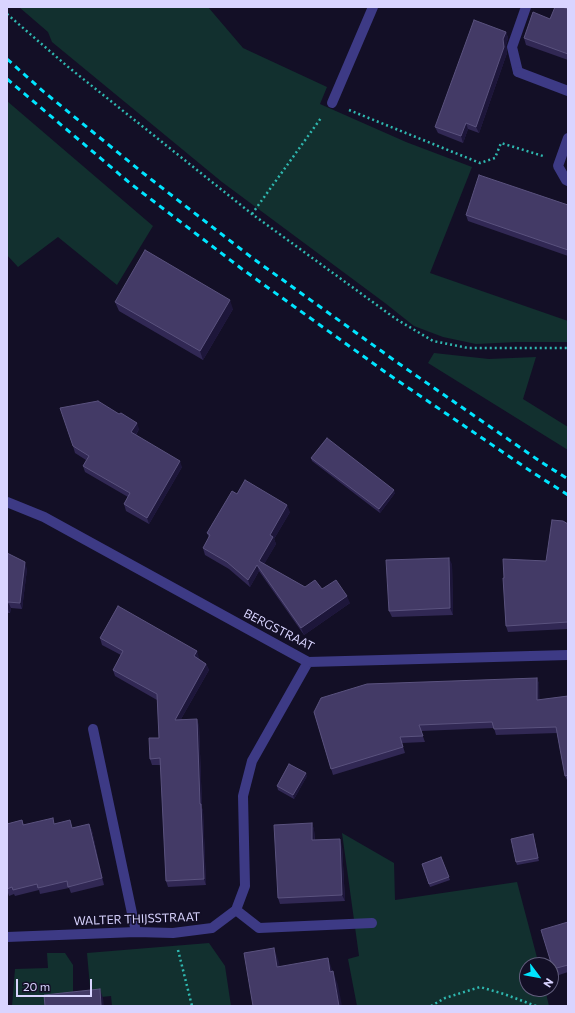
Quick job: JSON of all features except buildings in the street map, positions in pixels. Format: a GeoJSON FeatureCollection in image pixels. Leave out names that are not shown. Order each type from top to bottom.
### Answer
{"type":"FeatureCollection","features":[{"type":"Feature","properties":{"kind":"street"},"geometry":{"type":"LineString","coordinates":[[332,103],[373,7]]}},
{"type":"Feature","properties":{"kind":"street"},"geometry":{"type":"LineString","coordinates":[[526,7],[512,47],[518,72],[568,91]]}},
{"type":"Feature","properties":{"kind":"street"},"geometry":{"type":"LineString","coordinates":[[568,138],[558,166],[566,180],[568,180]]}},
{"type":"Feature","properties":{"kind":"street","name":"BERGSTRAAT"},"geometry":{"type":"LineString","coordinates":[[7,502],[44,517],[308,662],[568,655]]}},
{"type":"Feature","properties":{"kind":"street"},"geometry":{"type":"LineString","coordinates":[[308,662],[252,762],[243,796],[245,886],[236,910],[259,928],[372,923]]}},
{"type":"Feature","properties":{"kind":"street"},"geometry":{"type":"LineString","coordinates":[[93,728],[136,932]]}},
{"type":"Feature","properties":{"kind":"street","name":"WALTER THIJSSTRAAT"},"geometry":{"type":"LineString","coordinates":[[7,937],[136,932],[173,933],[212,928],[236,910]]}},
{"type":"Feature","properties":{"kind":"path"},"geometry":{"type":"LineString","coordinates":[[7,14],[73,71],[252,214],[396,319],[433,341],[468,348],[568,348]]}},
{"type":"Feature","properties":{"kind":"path"},"geometry":{"type":"LineString","coordinates":[[252,214],[332,103],[480,164],[495,158],[501,143],[549,158],[558,166]]}},
{"type":"Feature","properties":{"kind":"path"},"geometry":{"type":"LineString","coordinates":[[173,933],[192,1006]]}},
{"type":"Feature","properties":{"kind":"path"},"geometry":{"type":"LineString","coordinates":[[431,1006],[445,998],[480,987],[536,1006]]}},
{"type":"Feature","properties":{"kind":"green space"},"geometry":{"type":"Polygon","coordinates":[[[19,7],[208,7],[243,48],[327,87],[320,104],[406,142],[472,167],[430,273],[568,321],[568,342],[476,344],[443,337],[414,326],[222,182],[52,42],[48,32],[19,7]]]}},
{"type":"Feature","properties":{"kind":"green space"},"geometry":{"type":"Polygon","coordinates":[[[7,101],[153,226],[117,285],[58,237],[18,267],[7,255],[7,101]]]}},
{"type":"Feature","properties":{"kind":"green space"},"geometry":{"type":"Polygon","coordinates":[[[434,353],[489,359],[536,357],[523,399],[568,427],[568,450],[428,363],[434,353]]]}},
{"type":"Feature","properties":{"kind":"green space"},"geometry":{"type":"Polygon","coordinates":[[[342,833],[394,863],[395,900],[517,882],[537,957],[519,957],[519,997],[547,997],[549,1006],[357,1006],[348,959],[359,956],[342,833]]]}},
{"type":"Feature","properties":{"kind":"green space"},"geometry":{"type":"Polygon","coordinates":[[[209,943],[225,966],[231,1006],[112,1006],[111,996],[91,998],[87,953],[209,943]]]}},
{"type":"Feature","properties":{"kind":"green space"},"geometry":{"type":"Polygon","coordinates":[[[47,953],[65,953],[73,965],[73,999],[48,1006],[12,1006],[15,969],[48,968],[47,953]]]}},
{"type":"Feature","properties":{"kind":"railway"},"geometry":{"type":"LineString","coordinates":[[7,59],[44,92],[143,173],[251,257],[398,363],[568,479]]}},
{"type":"Feature","properties":{"kind":"railway"},"geometry":{"type":"LineString","coordinates":[[7,79],[131,184],[242,269],[388,374],[568,495]]}}]}
